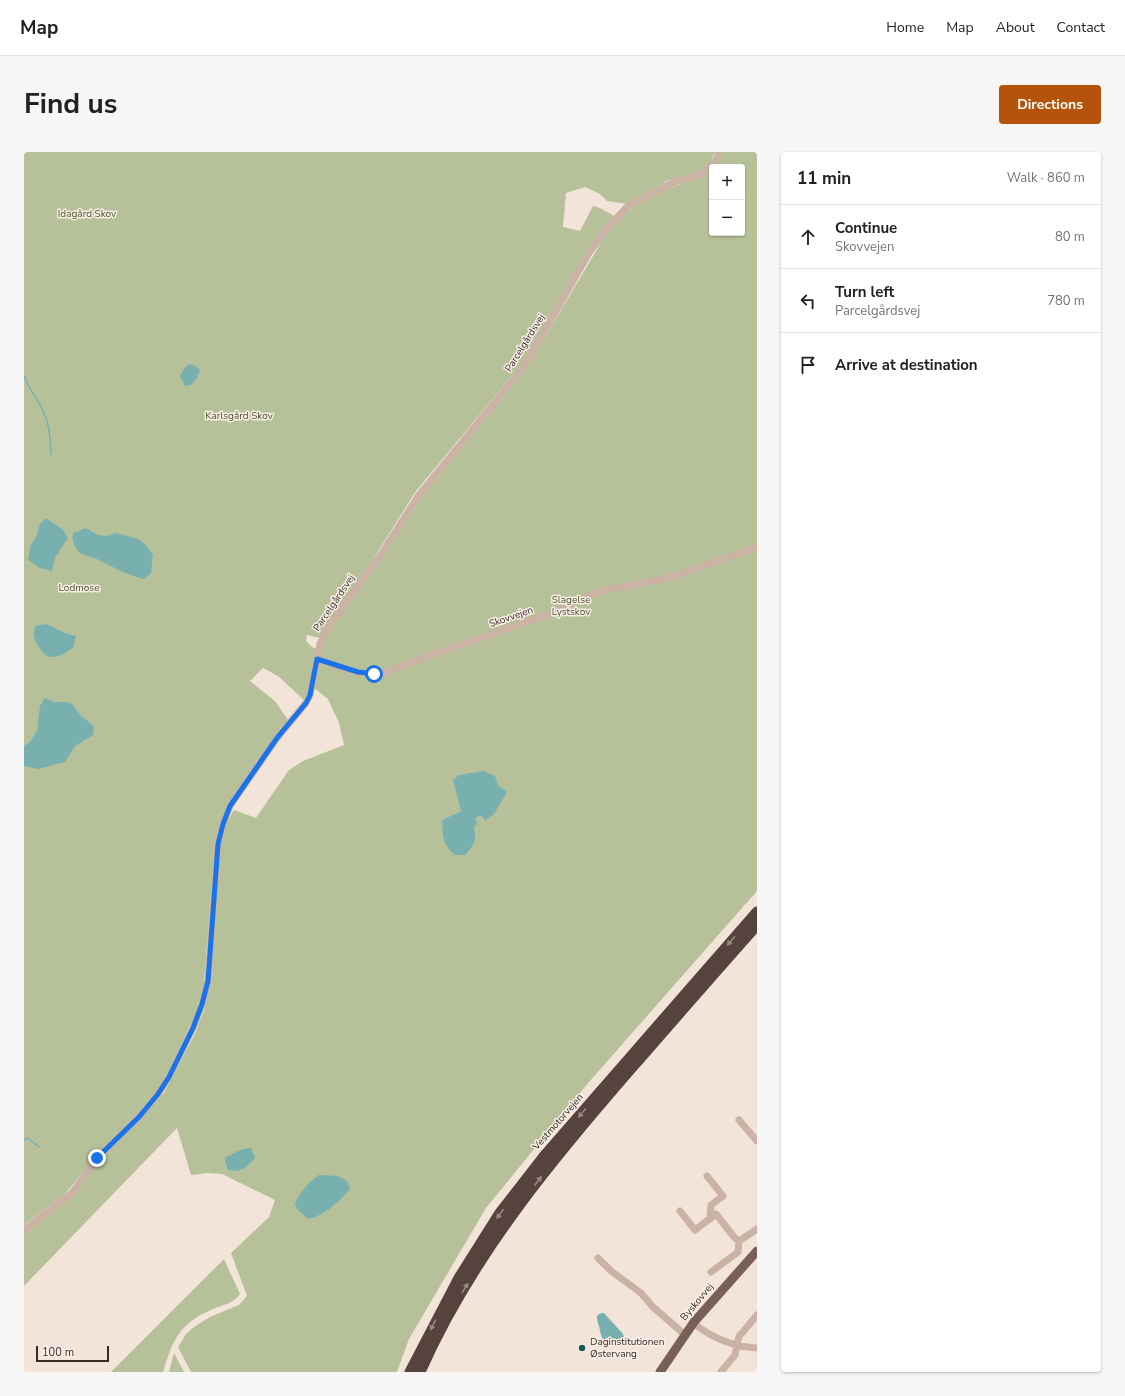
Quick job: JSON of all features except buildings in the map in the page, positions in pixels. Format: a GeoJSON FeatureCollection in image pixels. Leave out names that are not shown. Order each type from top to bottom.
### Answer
{"type":"FeatureCollection","features":[{"type":"Feature","properties":{"kind":"highway","name":"Vestmotorvejen"},"geometry":{"type":"LineString","coordinates":[[410,1372],[458,1278],[500,1213],[546,1154],[757,912]]}},
{"type":"Feature","properties":{"kind":"highway","name":"Vestmotorvejen"},"geometry":{"type":"LineString","coordinates":[[420,1372],[446,1321],[503,1227],[550,1165],[607,1096],[757,925]]}},
{"type":"Feature","properties":{"kind":"main road","name":"Byskovvej"},"geometry":{"type":"LineString","coordinates":[[660,1372],[684,1334],[757,1251]]}},
{"type":"Feature","properties":{"kind":"street","name":"Parcelgårdsvej"},"geometry":{"type":"LineString","coordinates":[[24,1230],[72,1193],[97,1158],[139,1117],[158,1094],[169,1077],[193,1028],[202,1004],[208,981],[218,844],[223,824],[230,806],[277,738],[306,703],[310,695],[320,644],[329,626],[382,552],[419,495],[514,380],[528,360],[589,253],[608,227],[628,206],[664,186],[696,176],[705,171],[714,162],[719,152]]}},
{"type":"Feature","properties":{"kind":"street","name":"Skovvejen"},"geometry":{"type":"LineString","coordinates":[[317,659],[358,672],[374,674],[387,672],[555,612],[590,595],[607,590],[672,577],[757,547]]}},
{"type":"Feature","properties":{"kind":"street"},"geometry":{"type":"LineString","coordinates":[[739,1120],[757,1142]]}},
{"type":"Feature","properties":{"kind":"street"},"geometry":{"type":"LineString","coordinates":[[707,1176],[722,1196],[711,1205],[710,1219]]}},
{"type":"Feature","properties":{"kind":"street"},"geometry":{"type":"LineString","coordinates":[[680,1211],[695,1230],[716,1214],[734,1237],[739,1241]]}},
{"type":"Feature","properties":{"kind":"street"},"geometry":{"type":"LineString","coordinates":[[739,1241],[757,1229]]}},
{"type":"Feature","properties":{"kind":"street"},"geometry":{"type":"LineString","coordinates":[[711,1272],[738,1252],[739,1241]]}},
{"type":"Feature","properties":{"kind":"street"},"geometry":{"type":"LineString","coordinates":[[598,1258],[611,1271],[641,1293],[684,1334]]}},
{"type":"Feature","properties":{"kind":"street"},"geometry":{"type":"LineString","coordinates":[[721,1372],[733,1358],[742,1332],[757,1316]]}},
{"type":"Feature","properties":{"kind":"street"},"geometry":{"type":"LineString","coordinates":[[693,1323],[713,1336],[757,1348]]}},
{"type":"Feature","properties":{"kind":"green space","name":"Karlsgård Skov"},"geometry":{"type":"Polygon","coordinates":[[[24,152],[715,152],[710,163],[696,173],[667,181],[628,204],[607,201],[600,194],[585,187],[566,193],[563,227],[580,231],[593,206],[600,208],[614,216],[526,359],[416,491],[372,561],[320,638],[307,635],[306,641],[312,647],[317,649],[310,687],[304,700],[278,676],[263,668],[250,681],[275,701],[288,720],[220,822],[215,842],[204,984],[196,1012],[166,1078],[143,1108],[96,1156],[65,1194],[24,1225],[24,152]]]}},
{"type":"Feature","properties":{"kind":"green space","name":"Slagelse Lystskov"},"geometry":{"type":"Polygon","coordinates":[[[722,152],[757,152],[757,891],[589,1082],[486,1208],[409,1339],[397,1372],[191,1372],[178,1347],[186,1334],[194,1327],[210,1317],[239,1305],[247,1296],[231,1253],[269,1217],[275,1200],[222,1174],[208,1173],[191,1175],[177,1128],[24,1286],[24,1234],[75,1193],[98,1160],[164,1093],[195,1034],[204,1010],[211,983],[220,845],[226,824],[234,810],[256,818],[289,770],[303,761],[344,745],[339,723],[328,699],[314,688],[321,651],[329,631],[429,487],[485,420],[531,361],[609,229],[619,218],[633,207],[664,190],[683,183],[709,170],[709,236],[745,236],[745,164],[716,164],[722,152]],[[498,785],[461,811],[442,820],[475,834],[474,818],[480,816],[483,817],[484,821],[506,792],[498,785]]]}},
{"type":"Feature","properties":{"kind":"green space"},"geometry":{"type":"Polygon","coordinates":[[[224,1259],[240,1294],[231,1302],[202,1314],[185,1326],[179,1333],[170,1350],[163,1372],[111,1372],[224,1259]]]}},
{"type":"Feature","properties":{"kind":"green space"},"geometry":{"type":"Polygon","coordinates":[[[174,1353],[184,1372],[169,1372],[174,1353]]]}},
{"type":"Feature","properties":{"kind":"water"},"geometry":{"type":"Polygon","coordinates":[[[190,364],[196,366],[200,370],[197,378],[191,385],[185,386],[180,376],[185,367],[190,364]]]}},
{"type":"Feature","properties":{"kind":"water"},"geometry":{"type":"Polygon","coordinates":[[[46,518],[63,530],[68,538],[55,558],[52,571],[40,568],[28,560],[30,547],[36,537],[40,524],[46,518]]]}},
{"type":"Feature","properties":{"kind":"water"},"geometry":{"type":"Polygon","coordinates":[[[86,528],[98,535],[107,536],[117,533],[138,539],[146,545],[153,555],[151,573],[144,579],[80,553],[74,543],[73,533],[86,528]]]}},
{"type":"Feature","properties":{"kind":"water"},"geometry":{"type":"Polygon","coordinates":[[[46,624],[76,636],[73,648],[59,656],[50,657],[46,655],[35,640],[34,629],[35,626],[46,624]]]}},
{"type":"Feature","properties":{"kind":"water"},"geometry":{"type":"Polygon","coordinates":[[[45,698],[54,702],[67,702],[72,704],[81,716],[94,726],[93,735],[75,746],[65,762],[38,769],[24,766],[24,746],[30,742],[37,731],[40,706],[45,698]]]}},
{"type":"Feature","properties":{"kind":"water"},"geometry":{"type":"Polygon","coordinates":[[[484,771],[495,776],[498,785],[507,792],[494,814],[484,821],[483,817],[480,816],[475,818],[477,823],[474,827],[475,839],[473,845],[465,855],[455,855],[445,843],[442,820],[461,811],[453,780],[459,775],[484,771]]]}},
{"type":"Feature","properties":{"kind":"water"},"geometry":{"type":"Polygon","coordinates":[[[251,1148],[255,1158],[249,1164],[237,1171],[228,1170],[225,1161],[226,1157],[243,1149],[251,1148]]]}},
{"type":"Feature","properties":{"kind":"water"},"geometry":{"type":"Polygon","coordinates":[[[319,1175],[338,1176],[347,1181],[350,1189],[336,1204],[320,1215],[308,1219],[297,1209],[295,1204],[305,1188],[319,1175]]]}},
{"type":"Feature","properties":{"kind":"water"},"geometry":{"type":"Polygon","coordinates":[[[604,1313],[623,1334],[624,1337],[621,1340],[615,1343],[604,1341],[601,1336],[597,1317],[604,1313]]]}},
{"type":"Feature","properties":{"kind":"waterway"},"geometry":{"type":"LineString","coordinates":[[24,376],[44,413],[49,430],[51,454]]}},
{"type":"Feature","properties":{"kind":"waterway"},"geometry":{"type":"LineString","coordinates":[[24,1140],[28,1138],[39,1147]]}},
{"type":"Feature","properties":{"kind":"place","name":"Daginstitutionen Østervang"},"geometry":{"type":"Point","coordinates":[582,1348]}},
{"type":"Feature","properties":{"kind":"route"},"geometry":{"type":"LineString","coordinates":[[97,1158],[139,1117],[158,1094],[169,1077],[193,1028],[202,1004],[208,981],[218,844],[223,824],[230,806],[277,738],[306,703],[310,695],[317,659],[358,672],[374,674]]}},
{"type":"Feature","properties":{"kind":"park label","name":"Idagård Skov"},"geometry":{"type":"Point","coordinates":[87,214]}},
{"type":"Feature","properties":{"kind":"park label","name":"Lodmose"},"geometry":{"type":"Point","coordinates":[79,588]}}]}
